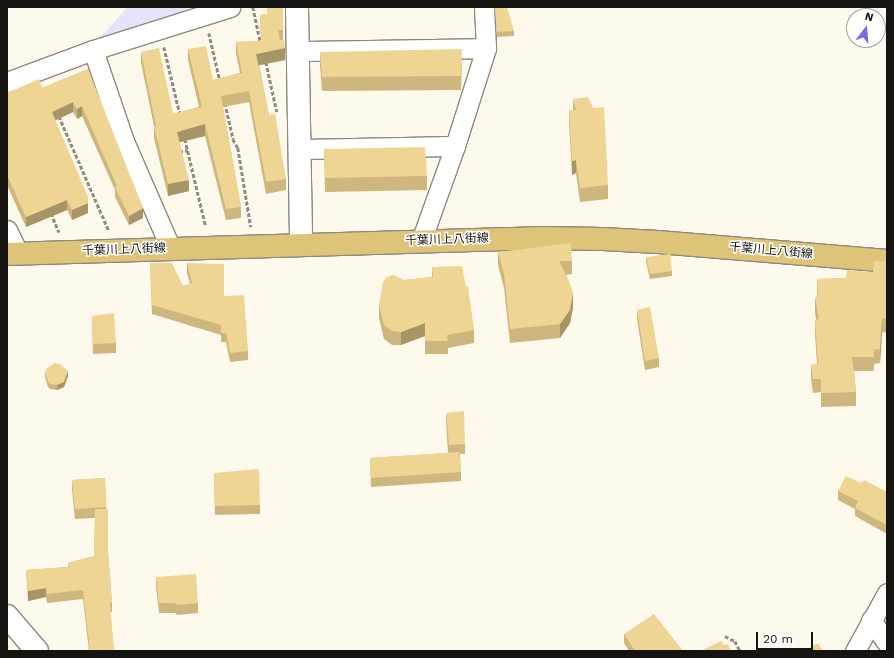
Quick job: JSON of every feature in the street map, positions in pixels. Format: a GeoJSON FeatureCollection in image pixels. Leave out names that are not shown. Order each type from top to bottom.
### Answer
{"type":"FeatureCollection","features":[{"type":"Feature","properties":{"kind":"main road","name":"千葉川上八街線"},"geometry":{"type":"LineString","coordinates":[[12,254],[301,244],[542,238],[603,239],[887,261]]}},
{"type":"Feature","properties":{"kind":"street"},"geometry":{"type":"LineString","coordinates":[[7,82],[93,50],[230,7]]}},
{"type":"Feature","properties":{"kind":"street"},"geometry":{"type":"LineString","coordinates":[[298,7],[301,244]]}},
{"type":"Feature","properties":{"kind":"street"},"geometry":{"type":"LineString","coordinates":[[421,241],[455,146],[486,48],[484,7]]}},
{"type":"Feature","properties":{"kind":"street"},"geometry":{"type":"LineString","coordinates":[[298,51],[486,48]]}},
{"type":"Feature","properties":{"kind":"street"},"geometry":{"type":"LineString","coordinates":[[93,50],[124,141],[171,249]]}},
{"type":"Feature","properties":{"kind":"street"},"geometry":{"type":"LineString","coordinates":[[300,149],[455,146]]}},
{"type":"Feature","properties":{"kind":"street"},"geometry":{"type":"LineString","coordinates":[[7,230],[12,254]]}},
{"type":"Feature","properties":{"kind":"street"},"geometry":{"type":"LineString","coordinates":[[856,651],[871,620],[887,593]]}},
{"type":"Feature","properties":{"kind":"street"},"geometry":{"type":"LineString","coordinates":[[7,616],[37,651]]}},
{"type":"Feature","properties":{"kind":"street"},"geometry":{"type":"LineString","coordinates":[[871,620],[887,643]]}},
{"type":"Feature","properties":{"kind":"path"},"geometry":{"type":"LineString","coordinates":[[253,7],[263,51]]}},
{"type":"Feature","properties":{"kind":"path"},"geometry":{"type":"LineString","coordinates":[[205,15],[221,85]]}},
{"type":"Feature","properties":{"kind":"path"},"geometry":{"type":"LineString","coordinates":[[160,29],[181,120]]}},
{"type":"Feature","properties":{"kind":"path"},"geometry":{"type":"LineString","coordinates":[[265,58],[278,117]]}},
{"type":"Feature","properties":{"kind":"path"},"geometry":{"type":"LineString","coordinates":[[224,100],[233,139],[238,148],[255,246]]}},
{"type":"Feature","properties":{"kind":"path"},"geometry":{"type":"LineString","coordinates":[[58,113],[117,250]]}},
{"type":"Feature","properties":{"kind":"path"},"geometry":{"type":"LineString","coordinates":[[184,135],[210,247]]}},
{"type":"Feature","properties":{"kind":"path"},"geometry":{"type":"LineString","coordinates":[[172,154],[188,150]]}},
{"type":"Feature","properties":{"kind":"path"},"geometry":{"type":"LineString","coordinates":[[49,210],[68,252]]}},
{"type":"Feature","properties":{"kind":"path"},"geometry":{"type":"LineString","coordinates":[[725,636],[735,641],[740,651]]}},
{"type":"Feature","properties":{"kind":"shaded area"},"geometry":{"type":"Polygon","coordinates":[[[128,7],[186,7],[186,16],[93,45],[128,7]]]}},
{"type":"Feature","properties":{"kind":"building"},"geometry":{"type":"Polygon","coordinates":[[[267,7],[283,7],[283,30],[278,30],[280,40],[284,40],[285,48],[256,54],[269,115],[275,114],[286,179],[266,182],[249,91],[221,96],[241,207],[226,209],[205,124],[177,132],[189,180],[168,184],[154,126],[156,126],[141,52],[159,48],[173,114],[202,107],[188,49],[206,46],[213,80],[242,73],[236,42],[261,41],[260,15],[267,14],[267,7]]]}},
{"type":"Feature","properties":{"kind":"building"},"geometry":{"type":"Polygon","coordinates":[[[495,7],[507,7],[514,31],[497,32],[495,7]]]}},
{"type":"Feature","properties":{"kind":"building"},"geometry":{"type":"Polygon","coordinates":[[[462,49],[461,76],[322,77],[320,52],[462,49]]]}},
{"type":"Feature","properties":{"kind":"building"},"geometry":{"type":"Polygon","coordinates":[[[88,69],[143,208],[129,216],[115,187],[117,186],[82,106],[77,109],[73,102],[52,112],[88,197],[88,203],[72,210],[67,200],[26,217],[7,175],[7,93],[39,79],[42,88],[88,69]]]}},
{"type":"Feature","properties":{"kind":"building"},"geometry":{"type":"Polygon","coordinates":[[[588,97],[593,108],[604,107],[608,185],[580,188],[576,160],[572,161],[569,110],[576,110],[573,99],[588,97]]]}},
{"type":"Feature","properties":{"kind":"building"},"geometry":{"type":"Polygon","coordinates":[[[425,147],[427,176],[325,178],[324,149],[425,147]]]}},
{"type":"Feature","properties":{"kind":"building"},"geometry":{"type":"Polygon","coordinates":[[[571,243],[572,261],[559,261],[573,293],[570,310],[560,324],[510,329],[504,274],[498,252],[571,243]]]}},
{"type":"Feature","properties":{"kind":"building"},"geometry":{"type":"Polygon","coordinates":[[[670,254],[672,271],[650,274],[646,257],[670,254]]]}},
{"type":"Feature","properties":{"kind":"building"},"geometry":{"type":"Polygon","coordinates":[[[874,261],[887,261],[887,319],[882,318],[880,349],[874,350],[874,357],[852,357],[856,392],[821,393],[821,379],[813,379],[811,365],[818,364],[815,320],[819,319],[815,298],[818,297],[817,279],[846,278],[847,270],[873,272],[874,261]]]}},
{"type":"Feature","properties":{"kind":"building"},"geometry":{"type":"Polygon","coordinates":[[[150,263],[172,263],[183,286],[192,283],[187,263],[224,264],[224,296],[244,295],[248,351],[230,353],[226,333],[221,333],[221,325],[152,305],[150,263]]]}},
{"type":"Feature","properties":{"kind":"building"},"geometry":{"type":"Polygon","coordinates":[[[462,266],[466,287],[468,286],[474,330],[447,335],[448,341],[425,341],[425,323],[401,332],[392,331],[384,325],[379,305],[383,282],[387,277],[394,275],[404,280],[433,277],[432,267],[462,266]]]}},
{"type":"Feature","properties":{"kind":"building"},"geometry":{"type":"Polygon","coordinates":[[[650,307],[659,358],[645,361],[637,310],[650,307]]]}},
{"type":"Feature","properties":{"kind":"building"},"geometry":{"type":"Polygon","coordinates":[[[114,313],[116,343],[93,344],[92,316],[114,313]]]}},
{"type":"Feature","properties":{"kind":"building"},"geometry":{"type":"Polygon","coordinates":[[[55,363],[60,364],[68,371],[64,382],[57,385],[50,384],[48,382],[45,372],[47,368],[55,363]]]}},
{"type":"Feature","properties":{"kind":"building"},"geometry":{"type":"Polygon","coordinates":[[[464,411],[465,444],[449,445],[446,413],[464,411]]]}},
{"type":"Feature","properties":{"kind":"building"},"geometry":{"type":"Polygon","coordinates":[[[459,452],[461,472],[371,478],[370,458],[459,452]]]}},
{"type":"Feature","properties":{"kind":"building"},"geometry":{"type":"Polygon","coordinates":[[[259,469],[260,505],[215,506],[214,473],[259,469]]]}},
{"type":"Feature","properties":{"kind":"building"},"geometry":{"type":"Polygon","coordinates":[[[846,476],[861,483],[864,480],[887,492],[887,525],[855,508],[858,501],[838,491],[846,476]]]}},
{"type":"Feature","properties":{"kind":"building"},"geometry":{"type":"Polygon","coordinates":[[[105,478],[106,507],[75,509],[72,480],[105,478]]]}},
{"type":"Feature","properties":{"kind":"building"},"geometry":{"type":"Polygon","coordinates":[[[95,509],[108,509],[108,552],[112,603],[110,603],[114,651],[90,651],[83,590],[47,594],[46,588],[28,591],[26,570],[69,567],[68,563],[94,556],[95,509]]]}},
{"type":"Feature","properties":{"kind":"building"},"geometry":{"type":"Polygon","coordinates":[[[196,574],[198,603],[177,605],[175,603],[159,603],[156,577],[196,574]]]}},
{"type":"Feature","properties":{"kind":"building"},"geometry":{"type":"Polygon","coordinates":[[[654,614],[683,651],[635,651],[624,634],[654,614]]]}},
{"type":"Feature","properties":{"kind":"building"},"geometry":{"type":"Polygon","coordinates":[[[721,641],[724,645],[728,644],[731,651],[700,651],[721,641]]]}},
{"type":"Feature","properties":{"kind":"building"},"geometry":{"type":"Polygon","coordinates":[[[818,643],[823,651],[804,651],[818,643]]]}}]}
